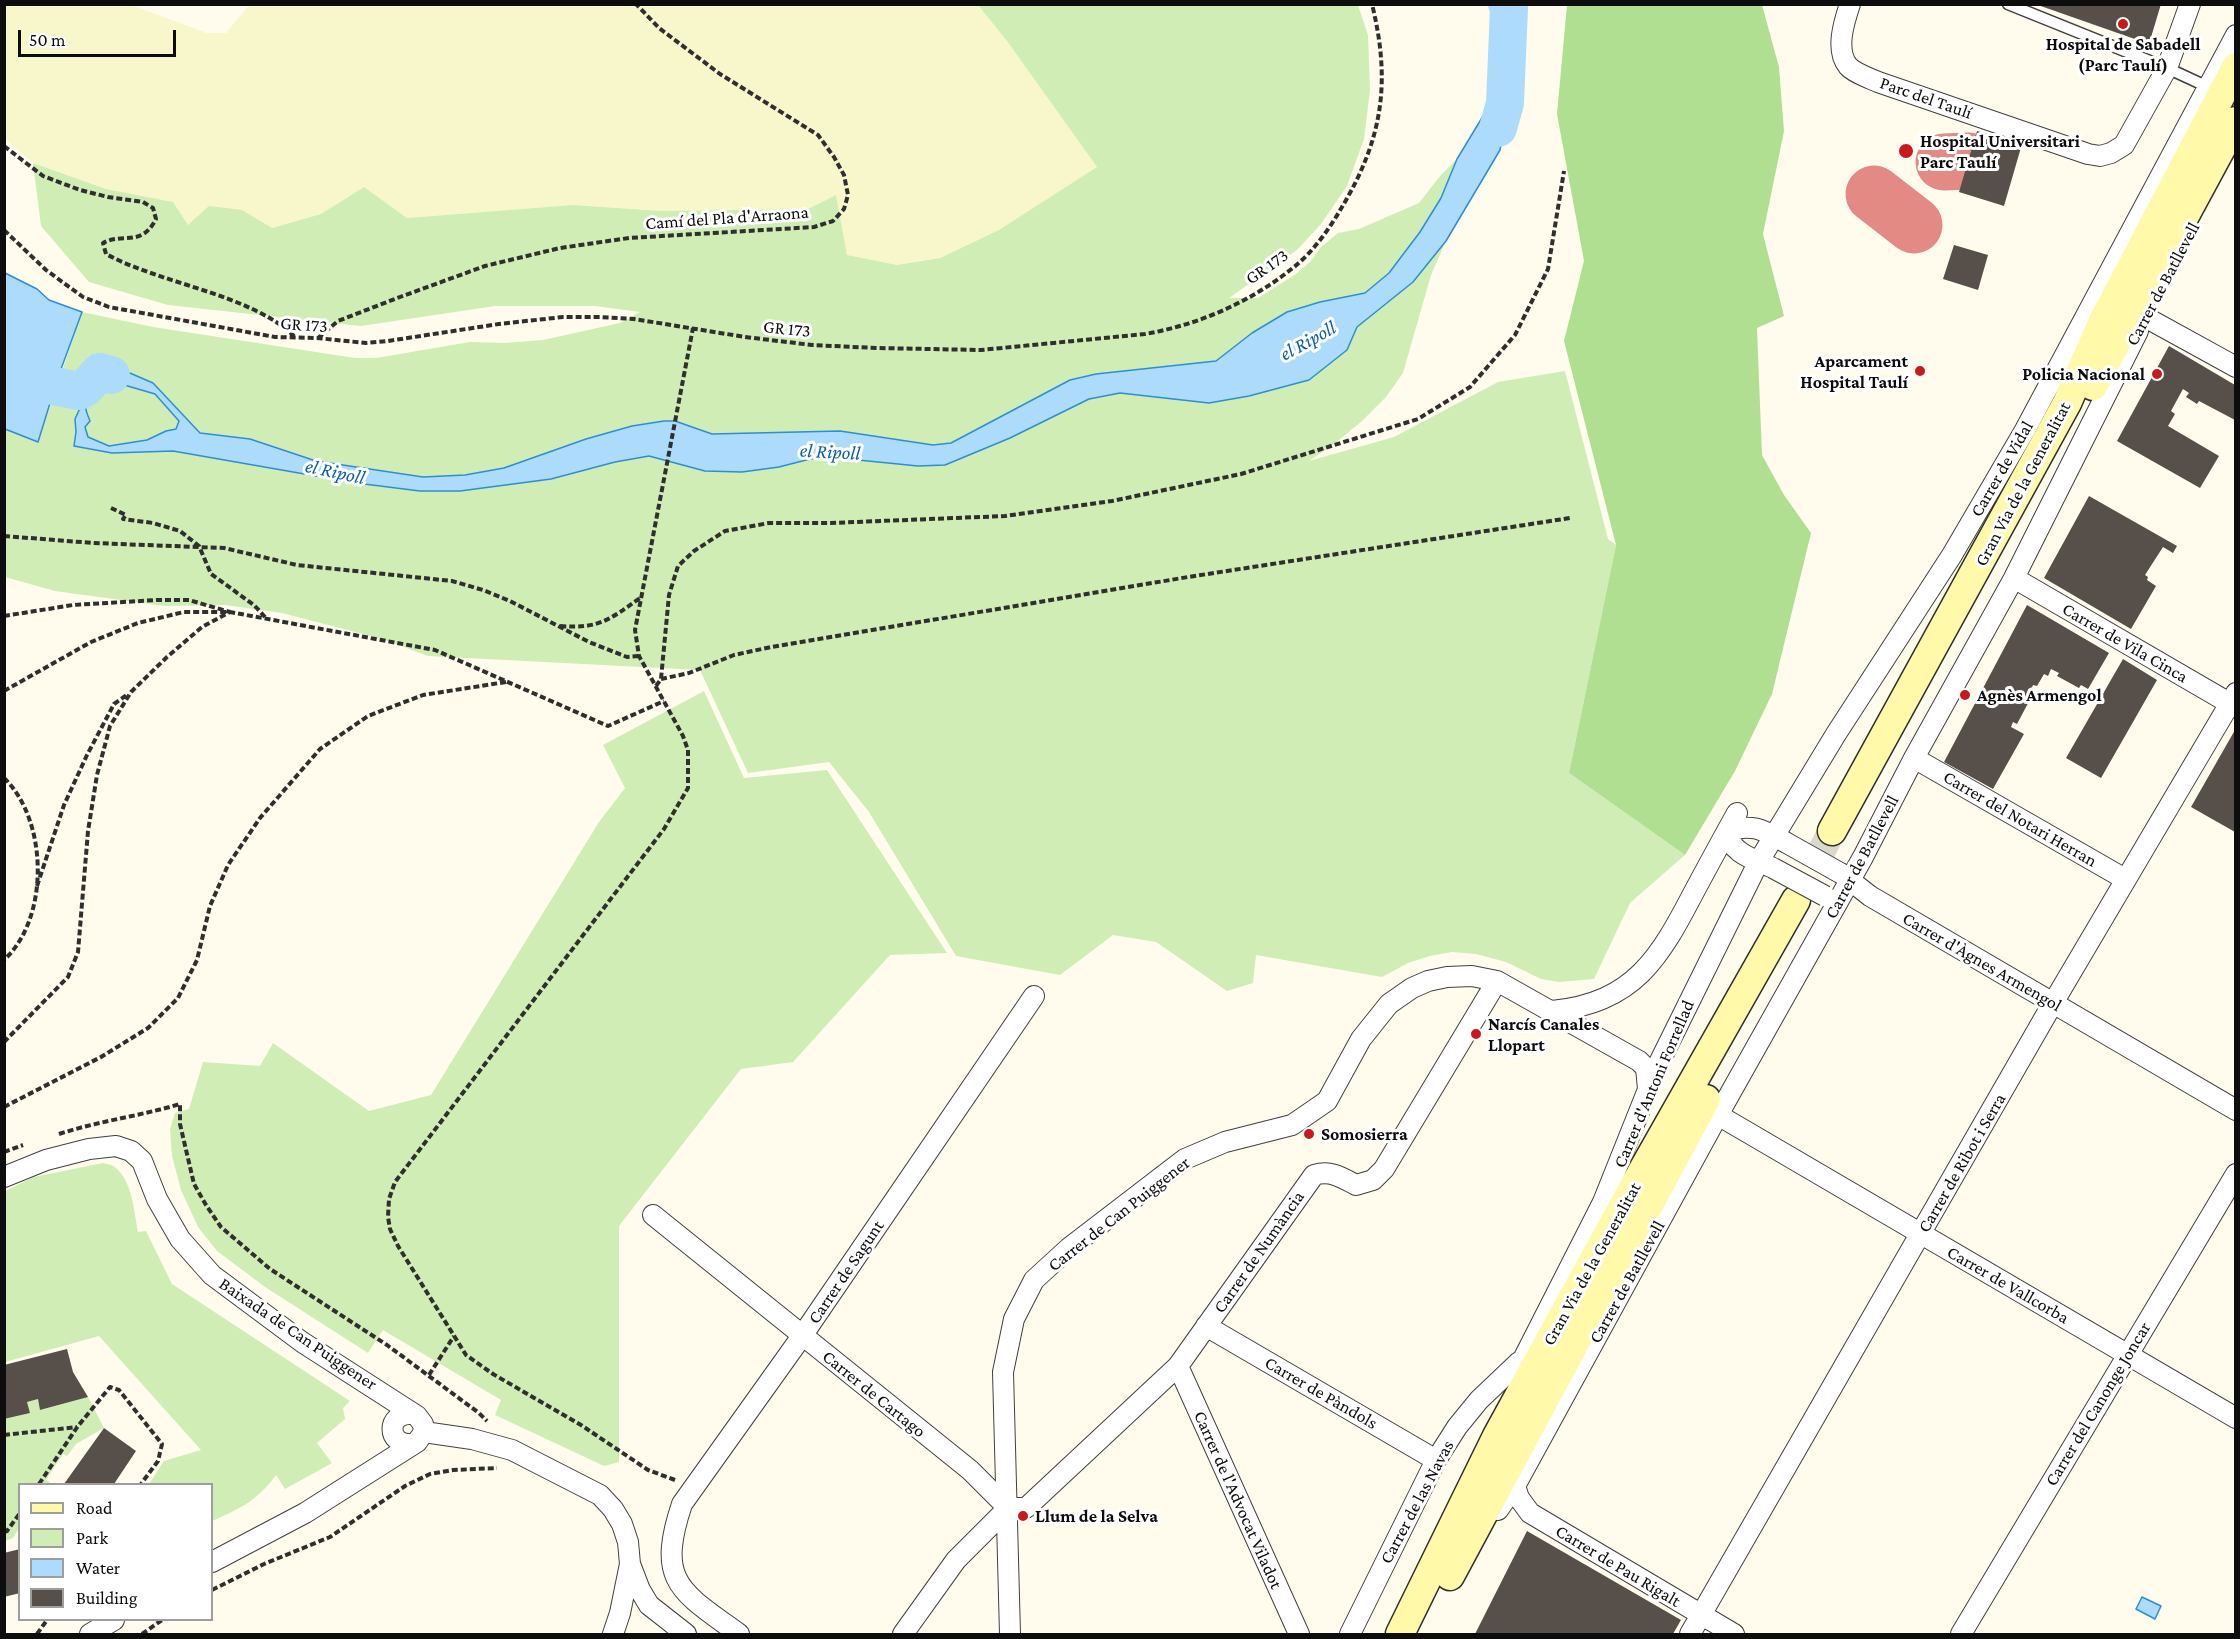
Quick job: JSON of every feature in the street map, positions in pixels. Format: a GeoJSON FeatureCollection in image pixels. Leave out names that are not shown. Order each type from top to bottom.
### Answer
{"type":"FeatureCollection","features":[{"type":"Feature","properties":{"kind":"street","name":"Parc del Taulí"},"geometry":{"type":"LineString","coordinates":[[1850,4],[1843,25],[1842,56],[1849,68],[1878,82],[2088,154],[2100,156],[2111,153],[2124,145],[2167,68],[2190,4]]}},
{"type":"Feature","properties":{"kind":"street","name":"Carrer de Vidal"},"geometry":{"type":"LineString","coordinates":[[1744,890],[1766,865],[1836,734],[1952,555],[2025,430],[2235,35]]}},
{"type":"Feature","properties":{"kind":"street","name":"Gran Via de la Generalitat"},"geometry":{"type":"LineString","coordinates":[[2235,67],[2103,321],[2067,403],[1840,835],[2235,121]]}},
{"type":"Feature","properties":{"kind":"street","name":"Carrer de Batllevell"},"geometry":{"type":"LineString","coordinates":[[1463,1551],[1515,1486],[1718,1115],[1816,904],[1846,877],[2014,578],[2145,317],[2235,148]]}},
{"type":"Feature","properties":{"kind":"street"},"geometry":{"type":"LineString","coordinates":[[2145,317],[2235,367]]}},
{"type":"Feature","properties":{"kind":"street","name":"Carrer de Vila Cinca"},"geometry":{"type":"LineString","coordinates":[[2014,578],[2233,701]]}},
{"type":"Feature","properties":{"kind":"street","name":"Carrer de Ribot i Serra"},"geometry":{"type":"LineString","coordinates":[[1690,1635],[2125,879],[2233,701]]}},
{"type":"Feature","properties":{"kind":"street","name":"Carrer del Notari Herran"},"geometry":{"type":"LineString","coordinates":[[1914,758],[2125,879]]}},
{"type":"Feature","properties":{"kind":"street"},"geometry":{"type":"LineString","coordinates":[[1552,1011],[1576,1009],[1600,999],[1625,986],[1649,968],[1669,941],[1737,813]]}},
{"type":"Feature","properties":{"kind":"street","name":"Carrer d'Àgnes Armengol"},"geometry":{"type":"LineString","coordinates":[[1727,831],[1740,827],[1762,829],[1846,877],[1870,896],[2235,1110]]}},
{"type":"Feature","properties":{"kind":"street"},"geometry":{"type":"LineString","coordinates":[[1727,831],[1728,840],[1736,849],[1766,865],[1816,904]]}},
{"type":"Feature","properties":{"kind":"street","name":"Carrer d'Antoni Forrellad"},"geometry":{"type":"LineString","coordinates":[[1415,1605],[1459,1483],[1602,1202],[1648,1089],[1744,890]]}},
{"type":"Feature","properties":{"kind":"street","name":"Gran Via de la Generalitat"},"geometry":{"type":"LineString","coordinates":[[1421,1635],[1463,1551],[1816,904]]}},
{"type":"Feature","properties":{"kind":"street","name":"Gran Via de la Generalitat"},"geometry":{"type":"LineString","coordinates":[[1400,1635],[1497,1436],[1644,1168],[1816,904]]}},
{"type":"Feature","properties":{"kind":"street","name":"Carrer de Can Puiggener"},"geometry":{"type":"LineString","coordinates":[[1010,1635],[1003,1372],[1014,1319],[1034,1280],[1070,1248],[1185,1159],[1225,1142],[1292,1125],[1327,1101],[1362,1039],[1389,1004],[1412,988],[1428,981],[1447,977],[1472,976],[1497,981]]}},
{"type":"Feature","properties":{"kind":"street"},"geometry":{"type":"LineString","coordinates":[[1497,981],[1643,1064],[1648,1073],[1648,1089]]}},
{"type":"Feature","properties":{"kind":"street","name":"Carrer de Numància"},"geometry":{"type":"LineString","coordinates":[[1008,1508],[1026,1508],[1178,1366],[1314,1174],[1333,1173],[1356,1185],[1372,1180],[1384,1169],[1497,981]]}},
{"type":"Feature","properties":{"kind":"street","name":"Carrer de Sagunt"},"geometry":{"type":"LineString","coordinates":[[739,1635],[689,1598],[672,1568],[674,1528],[682,1504],[802,1336],[1034,996]]}},
{"type":"Feature","properties":{"kind":"street","name":"Carrer de Vallcorba"},"geometry":{"type":"LineString","coordinates":[[1718,1115],[2235,1418]]}},
{"type":"Feature","properties":{"kind":"street","name":"Baixada de Can Puiggener"},"geometry":{"type":"LineString","coordinates":[[4,1177],[46,1160],[89,1149],[116,1146],[137,1155],[180,1239],[212,1275],[303,1342],[363,1379],[412,1414]]}},
{"type":"Feature","properties":{"kind":"street","name":"Carrer del Canonge Joncar"},"geometry":{"type":"LineString","coordinates":[[1961,1635],[2235,1174]]}},
{"type":"Feature","properties":{"kind":"street","name":"Carrer de Cartago"},"geometry":{"type":"LineString","coordinates":[[653,1215],[970,1470],[1008,1508]]}},
{"type":"Feature","properties":{"kind":"street","name":"Carrer de Pàndols"},"geometry":{"type":"LineString","coordinates":[[1206,1326],[1436,1460]]}},
{"type":"Feature","properties":{"kind":"street","name":"Carrer de las Navas"},"geometry":{"type":"LineString","coordinates":[[1350,1635],[1436,1460],[1457,1427],[1479,1400],[1525,1356]]}},
{"type":"Feature","properties":{"kind":"street","name":"Carrer de l'Advocat Viladot"},"geometry":{"type":"LineString","coordinates":[[1178,1366],[1299,1635]]}},
{"type":"Feature","properties":{"kind":"street"},"geometry":{"type":"LineString","coordinates":[[363,1379],[384,1405],[397,1440],[401,1443],[418,1438],[472,1439],[512,1450],[600,1495],[608,1502],[622,1524],[628,1542],[630,1564],[640,1590],[649,1605],[686,1635]]}},
{"type":"Feature","properties":{"kind":"street"},"geometry":{"type":"LineString","coordinates":[[213,1561],[305,1513],[373,1470],[418,1438],[420,1419],[412,1414],[402,1414],[394,1421],[393,1429],[373,1470]]}},
{"type":"Feature","properties":{"kind":"street","name":"Carrer de Pau Rigalt"},"geometry":{"type":"LineString","coordinates":[[1515,1486],[1519,1498],[1530,1513],[1734,1635]]}},
{"type":"Feature","properties":{"kind":"street"},"geometry":{"type":"LineString","coordinates":[[903,1635],[956,1560],[1008,1508]]}},
{"type":"Feature","properties":{"kind":"street"},"geometry":{"type":"LineString","coordinates":[[613,1635],[630,1564]]}},
{"type":"Feature","properties":{"kind":"street"},"geometry":{"type":"LineString","coordinates":[[90,1635],[112,1621]]}},
{"type":"Feature","properties":{"kind":"lane"},"geometry":{"type":"LineString","coordinates":[[2008,4],[2167,68],[2208,87]]}},
{"type":"Feature","properties":{"kind":"path","name":"Camí del Pla d'Arraona"},"geometry":{"type":"LineString","coordinates":[[317,338],[338,321],[485,266],[560,248],[629,238],[814,227],[833,221],[844,209],[848,195],[844,175],[818,135],[720,74],[659,28],[636,4]]}},
{"type":"Feature","properties":{"kind":"path","name":"GR 173"},"geometry":{"type":"LineString","coordinates":[[4,230],[46,270],[83,297],[109,307],[275,337],[366,343],[499,324],[582,317],[634,319],[745,338],[812,345],[981,350],[1081,341],[1171,329],[1231,306],[1264,288],[1295,267],[1336,218],[1366,162],[1376,133],[1381,96],[1381,68],[1372,4]]}},
{"type":"Feature","properties":{"kind":"path"},"geometry":{"type":"LineString","coordinates":[[4,146],[43,176],[80,190],[143,202],[153,208],[156,219],[152,228],[130,239],[111,239],[103,243],[106,254],[122,263],[225,298],[268,317],[284,326],[295,337]]}},
{"type":"Feature","properties":{"kind":"path"},"geometry":{"type":"LineString","coordinates":[[656,686],[661,679],[669,595],[678,566],[694,551],[725,531],[769,523],[831,523],[1005,516],[1112,501],[1241,474],[1418,419],[1470,387],[1515,336],[1548,269],[1564,171]]}},
{"type":"Feature","properties":{"kind":"path"},"geometry":{"type":"LineString","coordinates":[[693,328],[635,630],[639,656],[688,750],[688,788],[676,810],[395,1182],[389,1199],[388,1217],[398,1246],[466,1355],[493,1374],[581,1425],[648,1470],[694,1486]]}},
{"type":"Feature","properties":{"kind":"path"},"geometry":{"type":"LineString","coordinates":[[111,508],[126,515],[123,519],[153,523],[180,531],[199,546],[211,574],[254,605],[265,618]]}},
{"type":"Feature","properties":{"kind":"path"},"geometry":{"type":"LineString","coordinates":[[661,679],[689,673],[734,655],[771,647],[1188,577],[1570,518]]}},
{"type":"Feature","properties":{"kind":"path"},"geometry":{"type":"LineString","coordinates":[[4,536],[93,543],[199,546],[250,553],[297,565],[452,581],[510,601],[589,642],[627,657],[639,656]]}},
{"type":"Feature","properties":{"kind":"path"},"geometry":{"type":"LineString","coordinates":[[556,626],[584,627],[599,624],[641,597]]}},
{"type":"Feature","properties":{"kind":"path"},"geometry":{"type":"LineString","coordinates":[[4,615],[73,606],[189,600],[230,612],[435,650],[608,726],[664,702]]}},
{"type":"Feature","properties":{"kind":"path"},"geometry":{"type":"LineString","coordinates":[[4,691],[92,642],[138,623],[184,612],[230,612]]}},
{"type":"Feature","properties":{"kind":"path"},"geometry":{"type":"LineString","coordinates":[[4,960],[14,951],[29,923],[37,886],[64,805],[114,704],[131,692],[202,627],[230,612]]}},
{"type":"Feature","properties":{"kind":"path"},"geometry":{"type":"LineString","coordinates":[[4,1107],[101,1057],[148,1028],[178,998],[197,960],[210,906],[228,866],[260,818],[320,749],[368,716],[423,695],[507,682]]}},
{"type":"Feature","properties":{"kind":"path"},"geometry":{"type":"LineString","coordinates":[[4,1042],[68,977],[78,952],[88,831],[97,775],[110,726],[131,692]]}},
{"type":"Feature","properties":{"kind":"path"},"geometry":{"type":"LineString","coordinates":[[4,778],[14,787],[29,816],[37,846],[37,886]]}},
{"type":"Feature","properties":{"kind":"path"},"geometry":{"type":"LineString","coordinates":[[56,1135],[90,1124],[129,1118],[180,1104],[180,1124],[194,1184],[222,1227],[270,1269],[387,1344],[494,1425]]}},
{"type":"Feature","properties":{"kind":"path"},"geometry":{"type":"LineString","coordinates":[[4,1152],[34,1142]]}},
{"type":"Feature","properties":{"kind":"path"},"geometry":{"type":"LineString","coordinates":[[429,1376],[454,1336]]}},
{"type":"Feature","properties":{"kind":"path"},"geometry":{"type":"LineString","coordinates":[[40,1483],[78,1426],[110,1387],[119,1390],[162,1444],[159,1461],[142,1483]]}},
{"type":"Feature","properties":{"kind":"path"},"geometry":{"type":"LineString","coordinates":[[4,1435],[78,1426]]}},
{"type":"Feature","properties":{"kind":"path"},"geometry":{"type":"LineString","coordinates":[[213,1590],[264,1564],[330,1537],[405,1486],[430,1474],[453,1470],[503,1468],[512,1450]]}},
{"type":"Feature","properties":{"kind":"path"},"geometry":{"type":"LineString","coordinates":[[4,1532],[18,1516]]}},
{"type":"Feature","properties":{"kind":"path"},"geometry":{"type":"LineString","coordinates":[[37,1635],[46,1621]]}},
{"type":"Feature","properties":{"kind":"path"},"geometry":{"type":"LineString","coordinates":[[142,1635],[161,1621]]}},
{"type":"Feature","properties":{"kind":"shaded area"},"geometry":{"type":"Polygon","coordinates":[[[250,4],[978,5],[1007,41],[1097,167],[1000,230],[939,258],[897,265],[847,255],[836,195],[808,209],[661,211],[573,205],[407,218],[364,187],[321,214],[271,228],[242,210],[188,225],[173,202],[106,189],[33,163],[5,139],[4,5],[131,5],[207,33],[226,33],[250,4]]]}},
{"type":"Feature","properties":{"kind":"green space"},"geometry":{"type":"Polygon","coordinates":[[[978,5],[1358,5],[1368,35],[1370,90],[1364,139],[1347,186],[1321,224],[1297,250],[1229,298],[1258,298],[1296,274],[1311,261],[1320,248],[1338,233],[1359,229],[1419,203],[1457,159],[1446,241],[1431,275],[1403,373],[1386,397],[1362,421],[1309,461],[1394,437],[1498,382],[1565,371],[1608,539],[1616,545],[1569,773],[1685,855],[1630,903],[1594,979],[1559,982],[1541,979],[1506,962],[1476,954],[1452,952],[1408,963],[1382,977],[1256,955],[1253,983],[1227,991],[1156,942],[1113,935],[1060,975],[956,956],[869,812],[829,762],[748,773],[700,670],[428,656],[382,639],[282,613],[225,605],[165,606],[55,591],[5,577],[4,427],[38,442],[82,312],[153,327],[355,358],[376,358],[470,342],[505,343],[543,340],[620,323],[640,312],[595,306],[495,306],[361,326],[168,305],[89,282],[41,226],[33,163],[106,189],[173,202],[188,225],[209,206],[242,210],[272,228],[321,214],[364,187],[407,218],[573,205],[661,211],[808,209],[836,195],[847,255],[897,265],[940,258],[999,230],[1097,167],[1007,41],[978,5]]]}},
{"type":"Feature","properties":{"kind":"green space"},"geometry":{"type":"Polygon","coordinates":[[[1567,5],[1762,5],[1779,67],[1784,131],[1763,234],[1784,316],[1757,328],[1762,455],[1784,495],[1811,533],[1772,694],[1735,771],[1685,855],[1569,773],[1616,545],[1564,341],[1584,261],[1557,114],[1567,5]]]}},
{"type":"Feature","properties":{"kind":"green space"},"geometry":{"type":"Polygon","coordinates":[[[704,691],[744,778],[827,770],[947,953],[890,955],[793,1062],[741,1069],[619,1226],[619,1462],[604,1466],[495,1415],[501,1400],[383,1330],[368,1353],[265,1287],[217,1251],[198,1227],[181,1190],[172,1156],[170,1129],[175,1113],[189,1109],[203,1062],[260,1066],[273,1043],[369,1111],[431,1095],[599,822],[625,788],[603,745],[704,691]]]}},
{"type":"Feature","properties":{"kind":"green space"},"geometry":{"type":"Polygon","coordinates":[[[103,1163],[115,1167],[122,1174],[132,1198],[138,1232],[146,1231],[172,1284],[350,1401],[343,1408],[345,1419],[317,1443],[332,1463],[285,1489],[276,1475],[248,1503],[213,1521],[213,1483],[150,1483],[164,1461],[201,1450],[99,1336],[5,1362],[5,1191],[34,1177],[103,1163]]]}},
{"type":"Feature","properties":{"kind":"green space"},"geometry":{"type":"Polygon","coordinates":[[[88,1397],[104,1428],[76,1444],[67,1456],[63,1454],[46,1480],[49,1483],[18,1483],[18,1530],[13,1538],[5,1541],[5,1419],[30,1413],[27,1402],[38,1399],[41,1410],[88,1397]]]}},
{"type":"Feature","properties":{"kind":"water"},"geometry":{"type":"Polygon","coordinates":[[[1506,69],[1508,109],[1500,150],[1446,241],[1413,282],[1357,327],[1347,350],[1309,380],[1249,396],[1209,403],[1120,393],[1089,399],[1010,438],[945,465],[918,466],[828,457],[742,472],[705,471],[649,456],[615,462],[551,479],[460,491],[420,491],[356,483],[173,451],[112,453],[74,446],[75,419],[80,408],[77,399],[67,387],[55,387],[38,442],[5,429],[5,273],[37,289],[49,300],[82,312],[57,380],[89,381],[93,368],[102,361],[153,383],[200,433],[250,439],[316,461],[423,477],[465,475],[504,468],[586,439],[632,426],[664,421],[675,421],[712,434],[840,431],[933,445],[951,443],[1070,380],[1096,374],[1216,361],[1252,333],[1287,312],[1320,302],[1365,293],[1389,273],[1420,232],[1441,198],[1457,159],[1497,93],[1506,69]],[[102,375],[88,390],[85,406],[90,421],[85,427],[88,437],[109,446],[147,440],[176,429],[179,421],[155,394],[114,382],[102,375]]]}},
{"type":"Feature","properties":{"kind":"water"},"geometry":{"type":"Polygon","coordinates":[[[2142,1597],[2161,1606],[2155,1619],[2136,1609],[2142,1597]]]}},
{"type":"Feature","properties":{"kind":"building","name":"Hospital de Sabadell (Parc Taulí)"},"geometry":{"type":"Polygon","coordinates":[[[2035,4],[2161,4],[2149,44],[2035,4]]]}},
{"type":"Feature","properties":{"kind":"building"},"geometry":{"type":"Polygon","coordinates":[[[1977,131],[2022,144],[2004,206],[1959,192],[1977,131]]]}},
{"type":"Feature","properties":{"kind":"building"},"geometry":{"type":"Polygon","coordinates":[[[1954,245],[1988,255],[1978,290],[1943,279],[1954,245]]]}},
{"type":"Feature","properties":{"kind":"building"},"geometry":{"type":"Polygon","coordinates":[[[2169,346],[2235,385],[2235,420],[2199,401],[2197,404],[2186,397],[2189,393],[2183,389],[2171,411],[2175,414],[2168,426],[2219,456],[2200,488],[2117,441],[2169,346]]]}},
{"type":"Feature","properties":{"kind":"building"},"geometry":{"type":"Polygon","coordinates":[[[2089,496],[2177,546],[2173,553],[2163,547],[2145,575],[2148,577],[2147,580],[2156,586],[2131,629],[2044,578],[2089,496]]]}},
{"type":"Feature","properties":{"kind":"building"},"geometry":{"type":"Polygon","coordinates":[[[2027,605],[2109,653],[2088,689],[2081,685],[2079,688],[2057,676],[2059,673],[2051,669],[2048,676],[2044,674],[2037,686],[2033,685],[2031,690],[2034,692],[2017,724],[2013,722],[2011,727],[2024,734],[1993,789],[1944,762],[2027,605]]]}},
{"type":"Feature","properties":{"kind":"building"},"geometry":{"type":"Polygon","coordinates":[[[2123,659],[2157,680],[2101,778],[2066,758],[2123,659]]]}},
{"type":"Feature","properties":{"kind":"building"},"geometry":{"type":"Polygon","coordinates":[[[2235,730],[2235,832],[2191,807],[2235,730]]]}},
{"type":"Feature","properties":{"kind":"building"},"geometry":{"type":"Polygon","coordinates":[[[67,1349],[73,1372],[88,1397],[40,1410],[38,1399],[27,1402],[30,1413],[4,1419],[4,1365],[67,1349]]]}},
{"type":"Feature","properties":{"kind":"building"},"geometry":{"type":"Polygon","coordinates":[[[104,1428],[136,1451],[115,1483],[65,1483],[104,1428]]]}},
{"type":"Feature","properties":{"kind":"building"},"geometry":{"type":"Polygon","coordinates":[[[1527,1531],[1681,1620],[1673,1634],[1475,1634],[1527,1531]]]}},
{"type":"Feature","properties":{"kind":"building"},"geometry":{"type":"Polygon","coordinates":[[[18,1550],[18,1594],[4,1597],[4,1553],[18,1550]]]}},
{"type":"Feature","properties":{"kind":"waterway","name":"el Ripoll"},"geometry":{"type":"LineString","coordinates":[[1498,128],[1505,103],[1509,8],[1507,4]]}},
{"type":"Feature","properties":{"kind":"waterway","name":"el Ripoll"},"geometry":{"type":"LineString","coordinates":[[4,313],[16,322],[39,383],[79,391],[85,388],[100,372],[111,375]]}},
{"type":"Feature","properties":{"kind":"taxiway"},"geometry":{"type":"LineString","coordinates":[[1944,162],[1969,161]]}},
{"type":"Feature","properties":{"kind":"taxiway"},"geometry":{"type":"LineString","coordinates":[[1874,194],[1914,225]]}},
{"type":"Feature","properties":{"kind":"tunnel"},"geometry":{"type":"LineString","coordinates":[[1796,900],[1832,831]]}},
{"type":"Feature","properties":{"kind":"place","name":"Hospital de Sabadell (Parc Taulí)"},"geometry":{"type":"Point","coordinates":[2123,24]}},
{"type":"Feature","properties":{"kind":"place","name":"Hospital Universitari Parc Taulí"},"geometry":{"type":"Point","coordinates":[1906,151]}},
{"type":"Feature","properties":{"kind":"place","name":"Aparcament Hospital Taulí"},"geometry":{"type":"Point","coordinates":[1920,371]}},
{"type":"Feature","properties":{"kind":"place","name":"Policia Nacional"},"geometry":{"type":"Point","coordinates":[2157,374]}},
{"type":"Feature","properties":{"kind":"place","name":"Agnès Armengol"},"geometry":{"type":"Point","coordinates":[1965,695]}},
{"type":"Feature","properties":{"kind":"place","name":"Narcís Canales Llopart"},"geometry":{"type":"Point","coordinates":[1476,1034]}},
{"type":"Feature","properties":{"kind":"place","name":"Somosierra"},"geometry":{"type":"Point","coordinates":[1309,1134]}},
{"type":"Feature","properties":{"kind":"place","name":"Llum de la Selva"},"geometry":{"type":"Point","coordinates":[1023,1516]}}]}
